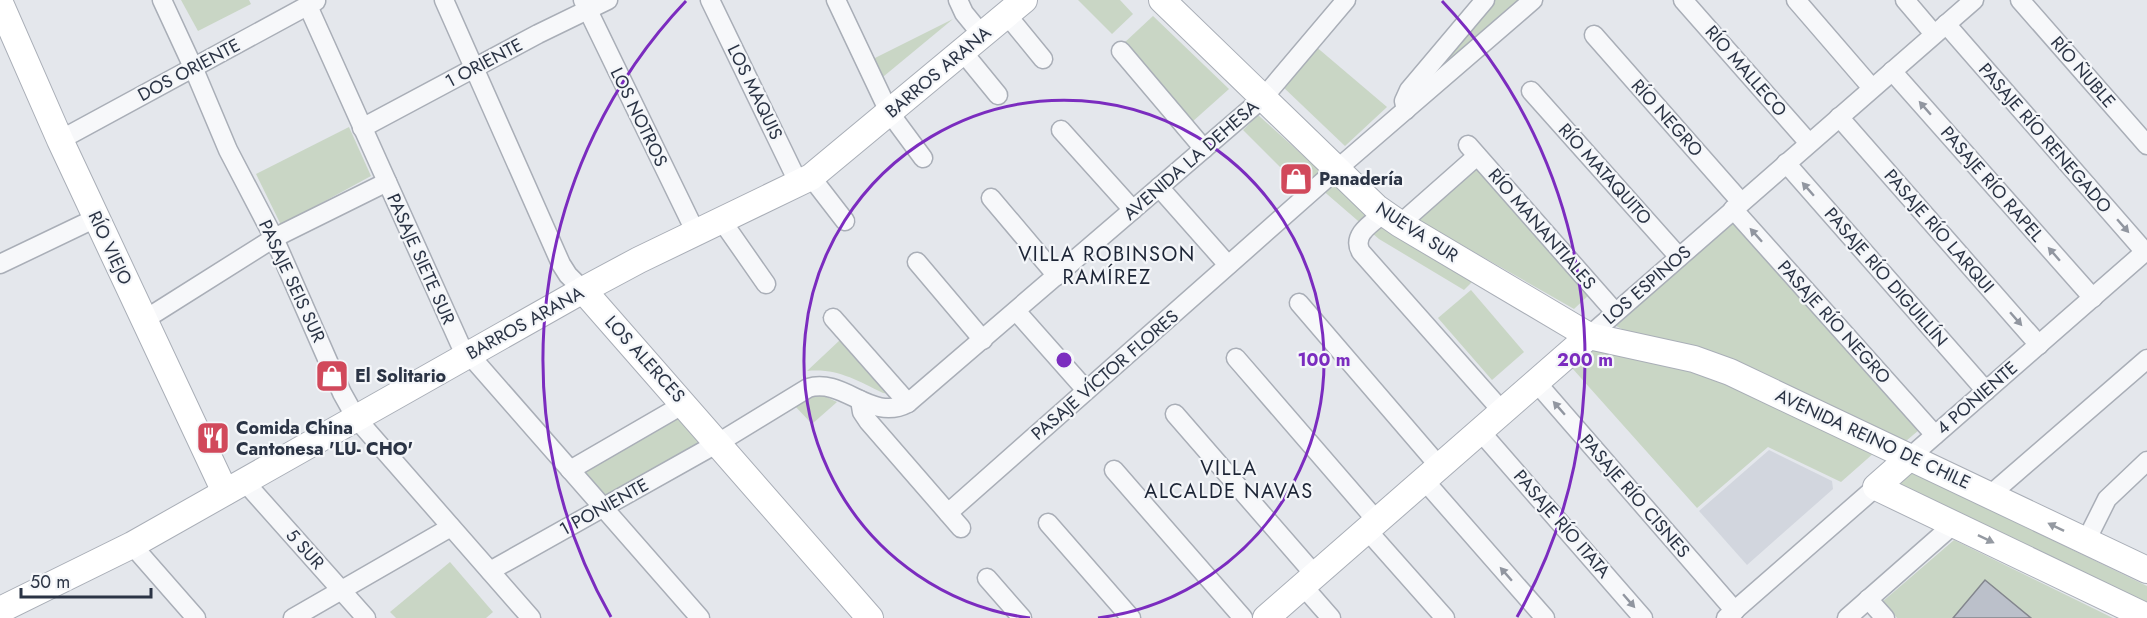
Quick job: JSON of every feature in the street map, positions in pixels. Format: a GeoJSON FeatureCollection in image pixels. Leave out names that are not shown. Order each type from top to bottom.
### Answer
{"type":"FeatureCollection","features":[{"type":"Feature","properties":{"kind":"street","name":"PASAJE SEIS SUR"},"geometry":{"type":"LineString","coordinates":[[162,0],[228,150],[274,238],[342,393],[356,418],[531,618]]}},
{"type":"Feature","properties":{"kind":"street","name":"LOS ALERCES"},"geometry":{"type":"LineString","coordinates":[[444,0],[561,264],[568,275],[684,404],[870,618]]}},
{"type":"Feature","properties":{"kind":"street","name":"1 ORIENTE"},"geometry":{"type":"LineString","coordinates":[[362,128],[586,5],[608,0]]}},
{"type":"Feature","properties":{"kind":"street","name":"LOS MAQUIS"},"geometry":{"type":"LineString","coordinates":[[710,0],[806,180],[845,221]]}},
{"type":"Feature","properties":{"kind":"street"},"geometry":{"type":"LineString","coordinates":[[836,0],[889,112],[923,158]]}},
{"type":"Feature","properties":{"kind":"street"},"geometry":{"type":"LineString","coordinates":[[958,0],[972,43],[998,95]]}},
{"type":"Feature","properties":{"kind":"street","name":"NUEVA SUR"},"geometry":{"type":"LineString","coordinates":[[1162,0],[1336,170],[1392,218],[1589,336]]}},
{"type":"Feature","properties":{"kind":"street","name":"AVENIDA LA DEHESA"},"geometry":{"type":"LineString","coordinates":[[908,403],[1263,98],[1346,0]]}},
{"type":"Feature","properties":{"kind":"street"},"geometry":{"type":"LineString","coordinates":[[1406,110],[1404,100],[1409,90],[1485,0]]}},
{"type":"Feature","properties":{"kind":"street","name":"PASAJE VÍCTOR FLORES"},"geometry":{"type":"LineString","coordinates":[[948,513],[1336,170],[1533,0]]}},
{"type":"Feature","properties":{"kind":"street","name":"RÍO MALLECO"},"geometry":{"type":"LineString","coordinates":[[1683,0],[1809,143]]}},
{"type":"Feature","properties":{"kind":"street"},"geometry":{"type":"LineString","coordinates":[[1796,0],[1872,88]]}},
{"type":"Feature","properties":{"kind":"street","name":"PASAJE RÍO RENEGADO"},"geometry":{"type":"LineString","coordinates":[[1905,0],[1940,29],[2146,251]]}},
{"type":"Feature","properties":{"kind":"street","name":"LOS ESPINOS"},"geometry":{"type":"LineString","coordinates":[[1266,618],[1974,0]]}},
{"type":"Feature","properties":{"kind":"street","name":"RÍO ÑUBLE"},"geometry":{"type":"LineString","coordinates":[[2020,0],[2147,145]]}},
{"type":"Feature","properties":{"kind":"street","name":"RÍO VIEJO"},"geometry":{"type":"LineString","coordinates":[[0,3],[60,140],[144,320],[235,487]]}},
{"type":"Feature","properties":{"kind":"street","name":"DOS ORIENTE"},"geometry":{"type":"LineString","coordinates":[[60,140],[313,3]]}},
{"type":"Feature","properties":{"kind":"street","name":"PASAJE SIETE SUR"},"geometry":{"type":"LineString","coordinates":[[313,3],[362,128],[454,334],[468,355],[700,618]]}},
{"type":"Feature","properties":{"kind":"street","name":"LOS NOTROS"},"geometry":{"type":"LineString","coordinates":[[586,5],[696,233]]}},
{"type":"Feature","properties":{"kind":"street","name":"BARROS ARANA"},"geometry":{"type":"LineString","coordinates":[[13,610],[583,290],[806,180],[1015,7]]}},
{"type":"Feature","properties":{"kind":"street"},"geometry":{"type":"LineString","coordinates":[[1015,7],[1043,59]]}},
{"type":"Feature","properties":{"kind":"street","name":"RÍO NEGRO"},"geometry":{"type":"LineString","coordinates":[[1594,35],[1737,205]]}},
{"type":"Feature","properties":{"kind":"street"},"geometry":{"type":"LineString","coordinates":[[1121,51],[1204,149]]}},
{"type":"Feature","properties":{"kind":"street","name":"PASAJE RÍO RAPEL"},"geometry":{"type":"LineString","coordinates":[[1892,71],[2093,298]]}},
{"type":"Feature","properties":{"kind":"street","name":"RÍO MATAQUITO"},"geometry":{"type":"LineString","coordinates":[[1531,91],[1679,256]]}},
{"type":"Feature","properties":{"kind":"street","name":"PASAJE RÍO LARQUI"},"geometry":{"type":"LineString","coordinates":[[1839,117],[2039,345]]}},
{"type":"Feature","properties":{"kind":"street"},"geometry":{"type":"LineString","coordinates":[[1061,130],[1132,210]]}},
{"type":"Feature","properties":{"kind":"street","name":"RÍO MANANTIALES"},"geometry":{"type":"LineString","coordinates":[[1392,218],[1473,150],[1615,312]]}},
{"type":"Feature","properties":{"kind":"street","name":"PASAJE RÍO DIGUILLÍN"},"geometry":{"type":"LineString","coordinates":[[1786,163],[1986,391]]}},
{"type":"Feature","properties":{"kind":"street"},"geometry":{"type":"LineString","coordinates":[[144,320],[274,238],[387,182]]}},
{"type":"Feature","properties":{"kind":"street"},"geometry":{"type":"LineString","coordinates":[[1160,187],[1228,265]]}},
{"type":"Feature","properties":{"kind":"street"},"geometry":{"type":"LineString","coordinates":[[991,198],[1057,276]]}},
{"type":"Feature","properties":{"kind":"street","name":"PASAJE RÍO NEGRO"},"geometry":{"type":"LineString","coordinates":[[1737,205],[1935,435]]}},
{"type":"Feature","properties":{"kind":"street"},"geometry":{"type":"LineString","coordinates":[[0,264],[96,218]]}},
{"type":"Feature","properties":{"kind":"street"},"geometry":{"type":"LineString","coordinates":[[1392,218],[1358,238],[1358,247],[1502,411]]}},
{"type":"Feature","properties":{"kind":"street"},"geometry":{"type":"LineString","coordinates":[[722,220],[766,284]]}},
{"type":"Feature","properties":{"kind":"street","name":"4 PONIENTE"},"geometry":{"type":"LineString","coordinates":[[1730,614],[2146,251]]}},
{"type":"Feature","properties":{"kind":"street"},"geometry":{"type":"LineString","coordinates":[[916,262],[983,340]]}},
{"type":"Feature","properties":{"kind":"street"},"geometry":{"type":"LineString","coordinates":[[1299,303],[1545,618]]}},
{"type":"Feature","properties":{"kind":"street"},"geometry":{"type":"LineString","coordinates":[[1016,311],[1086,390]]}},
{"type":"Feature","properties":{"kind":"street"},"geometry":{"type":"LineString","coordinates":[[718,443],[808,388],[825,386],[886,409],[901,407],[908,403],[833,318]]}},
{"type":"Feature","properties":{"kind":"street","name":"AVENIDA REINO DE CHILE"},"geometry":{"type":"LineString","coordinates":[[1589,336],[1714,365],[2147,570]]}},
{"type":"Feature","properties":{"kind":"street"},"geometry":{"type":"LineString","coordinates":[[1236,358],[1445,618]]}},
{"type":"Feature","properties":{"kind":"street"},"geometry":{"type":"LineString","coordinates":[[1990,495],[2147,359]]}},
{"type":"Feature","properties":{"kind":"street","name":"PASAJE RÍO CISNES"},"geometry":{"type":"LineString","coordinates":[[1536,382],[1730,614]]}},
{"type":"Feature","properties":{"kind":"street"},"geometry":{"type":"LineString","coordinates":[[860,400],[862,412],[868,421],[962,528]]}},
{"type":"Feature","properties":{"kind":"street"},"geometry":{"type":"LineString","coordinates":[[570,470],[684,404]]}},
{"type":"Feature","properties":{"kind":"street"},"geometry":{"type":"LineString","coordinates":[[1175,414],[1309,580],[1331,618]]}},
{"type":"Feature","properties":{"kind":"street","name":"PASAJE RÍO ITATA"},"geometry":{"type":"LineString","coordinates":[[1480,430],[1643,618]]}},
{"type":"Feature","properties":{"kind":"street","name":"1 PONIENTE"},"geometry":{"type":"LineString","coordinates":[[490,571],[718,443]]}},
{"type":"Feature","properties":{"kind":"street"},"geometry":{"type":"LineString","coordinates":[[2086,541],[2107,499],[2147,461]]}},
{"type":"Feature","properties":{"kind":"street"},"geometry":{"type":"LineString","coordinates":[[1114,470],[1243,618]]}},
{"type":"Feature","properties":{"kind":"street","name":"5 SUR"},"geometry":{"type":"LineString","coordinates":[[235,487],[341,590],[366,618]]}},
{"type":"Feature","properties":{"kind":"street"},"geometry":{"type":"LineString","coordinates":[[1876,487],[2147,617]]}},
{"type":"Feature","properties":{"kind":"street"},"geometry":{"type":"LineString","coordinates":[[1048,523],[1131,618]]}},
{"type":"Feature","properties":{"kind":"street"},"geometry":{"type":"LineString","coordinates":[[1847,618],[1954,524]]}},
{"type":"Feature","properties":{"kind":"street"},"geometry":{"type":"LineString","coordinates":[[292,618],[451,527]]}},
{"type":"Feature","properties":{"kind":"street"},"geometry":{"type":"LineString","coordinates":[[132,545],[196,618]]}},
{"type":"Feature","properties":{"kind":"street"},"geometry":{"type":"LineString","coordinates":[[987,578],[1022,618]]}},
{"type":"Feature","properties":{"kind":"street"},"geometry":{"type":"LineString","coordinates":[[1869,599],[1885,618]]}},
{"type":"Feature","properties":{"kind":"shaded area"},"geometry":{"type":"Polygon","coordinates":[[[1769,450],[1832,481],[1833,489],[1747,565],[1699,511],[1769,450]]]}},
{"type":"Feature","properties":{"kind":"green space"},"geometry":{"type":"Polygon","coordinates":[[[181,0],[249,0],[251,4],[198,31],[181,0]]]}},
{"type":"Feature","properties":{"kind":"green space"},"geometry":{"type":"Polygon","coordinates":[[[1078,0],[1120,0],[1133,14],[1112,34],[1078,0]]]}},
{"type":"Feature","properties":{"kind":"green space"},"geometry":{"type":"Polygon","coordinates":[[[1494,0],[1525,0],[1415,93],[1494,0]]]}},
{"type":"Feature","properties":{"kind":"green space"},"geometry":{"type":"Polygon","coordinates":[[[1153,16],[1229,89],[1192,122],[1123,44],[1153,16]]]}},
{"type":"Feature","properties":{"kind":"green space"},"geometry":{"type":"Polygon","coordinates":[[[953,19],[878,81],[869,61],[953,19]]]}},
{"type":"Feature","properties":{"kind":"green space"},"geometry":{"type":"Polygon","coordinates":[[[1314,45],[1387,107],[1345,146],[1281,85],[1314,45]]]}},
{"type":"Feature","properties":{"kind":"green space"},"geometry":{"type":"Polygon","coordinates":[[[1258,115],[1388,232],[1472,282],[1464,290],[1379,239],[1306,176],[1297,184],[1243,130],[1258,115]]]}},
{"type":"Feature","properties":{"kind":"green space"},"geometry":{"type":"Polygon","coordinates":[[[349,127],[371,176],[281,225],[256,174],[349,127]]]}},
{"type":"Feature","properties":{"kind":"green space"},"geometry":{"type":"Polygon","coordinates":[[[1477,166],[1591,293],[1574,309],[1418,220],[1477,166]]]}},
{"type":"Feature","properties":{"kind":"green space"},"geometry":{"type":"Polygon","coordinates":[[[1734,221],[1919,430],[1906,441],[1710,352],[1632,334],[1616,326],[1734,221]]]}},
{"type":"Feature","properties":{"kind":"green space"},"geometry":{"type":"Polygon","coordinates":[[[1471,290],[1524,352],[1492,380],[1438,318],[1471,290]]]}},
{"type":"Feature","properties":{"kind":"green space"},"geometry":{"type":"Polygon","coordinates":[[[840,340],[891,394],[883,393],[837,373],[807,371],[840,340]]]}},
{"type":"Feature","properties":{"kind":"green space"},"geometry":{"type":"Polygon","coordinates":[[[1586,343],[1712,374],[1875,452],[1841,482],[1768,447],[1697,508],[1564,359],[1586,343]]]}},
{"type":"Feature","properties":{"kind":"green space"},"geometry":{"type":"Polygon","coordinates":[[[822,395],[837,402],[812,424],[794,405],[804,397],[822,395]]]}},
{"type":"Feature","properties":{"kind":"green space"},"geometry":{"type":"Polygon","coordinates":[[[676,415],[702,446],[607,501],[580,471],[676,415]]]}},
{"type":"Feature","properties":{"kind":"green space"},"geometry":{"type":"Polygon","coordinates":[[[1910,471],[2147,586],[2147,606],[1896,485],[1910,471]]]}},
{"type":"Feature","properties":{"kind":"green space"},"geometry":{"type":"Polygon","coordinates":[[[1954,540],[2113,618],[1897,618],[1882,602],[1954,540]]]}},
{"type":"Feature","properties":{"kind":"green space"},"geometry":{"type":"Polygon","coordinates":[[[450,562],[493,612],[486,618],[396,618],[390,612],[450,562]]]}},
{"type":"Feature","properties":{"kind":"building"},"geometry":{"type":"Polygon","coordinates":[[[1985,580],[2031,618],[1953,618],[1985,580]]]}},
{"type":"Feature","properties":{"kind":"place","name":"Panadería"},"geometry":{"type":"Point","coordinates":[1296,179]}},
{"type":"Feature","properties":{"kind":"place","name":"El Solitario"},"geometry":{"type":"Point","coordinates":[332,376]}},
{"type":"Feature","properties":{"kind":"place","name":"Comida China Cantonesa 'LU- CHO'"},"geometry":{"type":"Point","coordinates":[213,438]}},
{"type":"Feature","properties":{"kind":"district","name":"VILLA ROBINSON RAMÍREZ"},"geometry":{"type":"Point","coordinates":[1107,266]}},
{"type":"Feature","properties":{"kind":"district","name":"VILLA ALCALDE NAVAS"},"geometry":{"type":"Point","coordinates":[1229,480]}}]}
